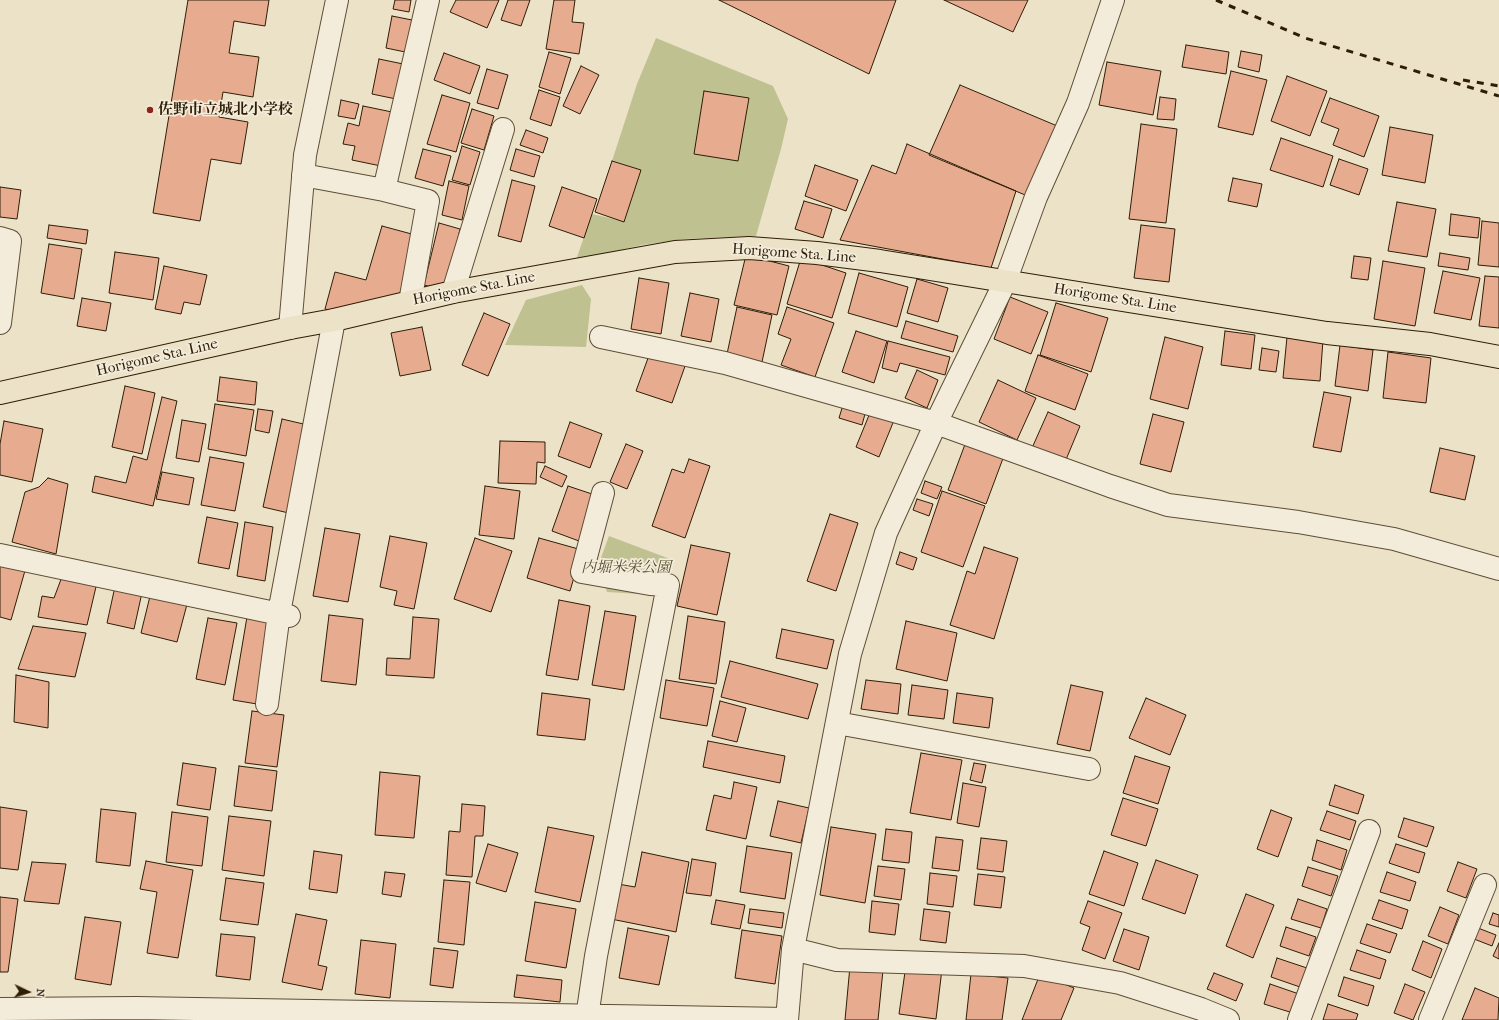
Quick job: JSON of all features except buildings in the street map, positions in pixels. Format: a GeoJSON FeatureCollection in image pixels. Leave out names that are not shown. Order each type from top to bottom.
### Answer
{"type":"FeatureCollection","features":[{"type":"Feature","properties":{"kind":"main road","name":"Horigome Sta. Line"},"geometry":{"type":"LineString","coordinates":[[0,393],[290,328],[334,320],[453,292],[675,252],[749,248],[880,261],[1327,333],[1430,344],[1499,357]]}},
{"type":"Feature","properties":{"kind":"street"},"geometry":{"type":"LineString","coordinates":[[290,328],[305,155],[337,0]]}},
{"type":"Feature","properties":{"kind":"street"},"geometry":{"type":"LineString","coordinates":[[384,190],[428,0]]}},
{"type":"Feature","properties":{"kind":"street"},"geometry":{"type":"LineString","coordinates":[[0,1008],[144,1008],[787,1020],[793,949],[850,654],[886,533],[936,423],[1005,282],[1036,197],[1078,103],[1113,0]]}},
{"type":"Feature","properties":{"kind":"street"},"geometry":{"type":"LineString","coordinates":[[453,292],[503,129]]}},
{"type":"Feature","properties":{"kind":"street"},"geometry":{"type":"LineString","coordinates":[[303,176],[384,190],[428,201],[410,302]]}},
{"type":"Feature","properties":{"kind":"street"},"geometry":{"type":"LineString","coordinates":[[0,238],[10,241],[0,323]]}},
{"type":"Feature","properties":{"kind":"street"},"geometry":{"type":"LineString","coordinates":[[267,704],[284,614],[334,320]]}},
{"type":"Feature","properties":{"kind":"street"},"geometry":{"type":"LineString","coordinates":[[601,337],[726,363],[936,423],[1110,486],[1168,505],[1298,522],[1394,539],[1499,570]]}},
{"type":"Feature","properties":{"kind":"street"},"geometry":{"type":"LineString","coordinates":[[587,1017],[596,956],[668,585],[650,584],[582,572],[603,492]]}},
{"type":"Feature","properties":{"kind":"street"},"geometry":{"type":"LineString","coordinates":[[0,555],[284,614]]}},
{"type":"Feature","properties":{"kind":"street"},"geometry":{"type":"LineString","coordinates":[[837,723],[1089,769]]}},
{"type":"Feature","properties":{"kind":"street"},"geometry":{"type":"LineString","coordinates":[[1299,1020],[1369,831]]}},
{"type":"Feature","properties":{"kind":"street"},"geometry":{"type":"LineString","coordinates":[[1430,1020],[1485,885]]}},
{"type":"Feature","properties":{"kind":"street"},"geometry":{"type":"LineString","coordinates":[[793,949],[838,960],[1024,966],[1120,983],[1201,1009],[1228,1020]]}},
{"type":"Feature","properties":{"kind":"green space"},"geometry":{"type":"Polygon","coordinates":[[[656,38],[773,86],[788,119],[756,236],[685,239],[642,245],[576,260],[592,214],[623,221],[641,170],[612,161],[637,84],[656,38]]]}},
{"type":"Feature","properties":{"kind":"green space"},"geometry":{"type":"Polygon","coordinates":[[[582,285],[591,299],[586,347],[505,345],[526,300],[582,285]]]}},
{"type":"Feature","properties":{"kind":"green space","name":"内堀米栄公園"},"geometry":{"type":"Polygon","coordinates":[[[609,536],[670,559],[656,595],[607,592],[598,566],[609,536]]]}},
{"type":"Feature","properties":{"kind":"railway"},"geometry":{"type":"LineString","coordinates":[[1216,0],[1305,38],[1499,96]]}},
{"type":"Feature","properties":{"kind":"railway"},"geometry":{"type":"LineString","coordinates":[[1463,80],[1499,86]]}},
{"type":"Feature","properties":{"kind":"place","name":"佐野市立城北小学校"},"geometry":{"type":"Point","coordinates":[150,110]}}]}
